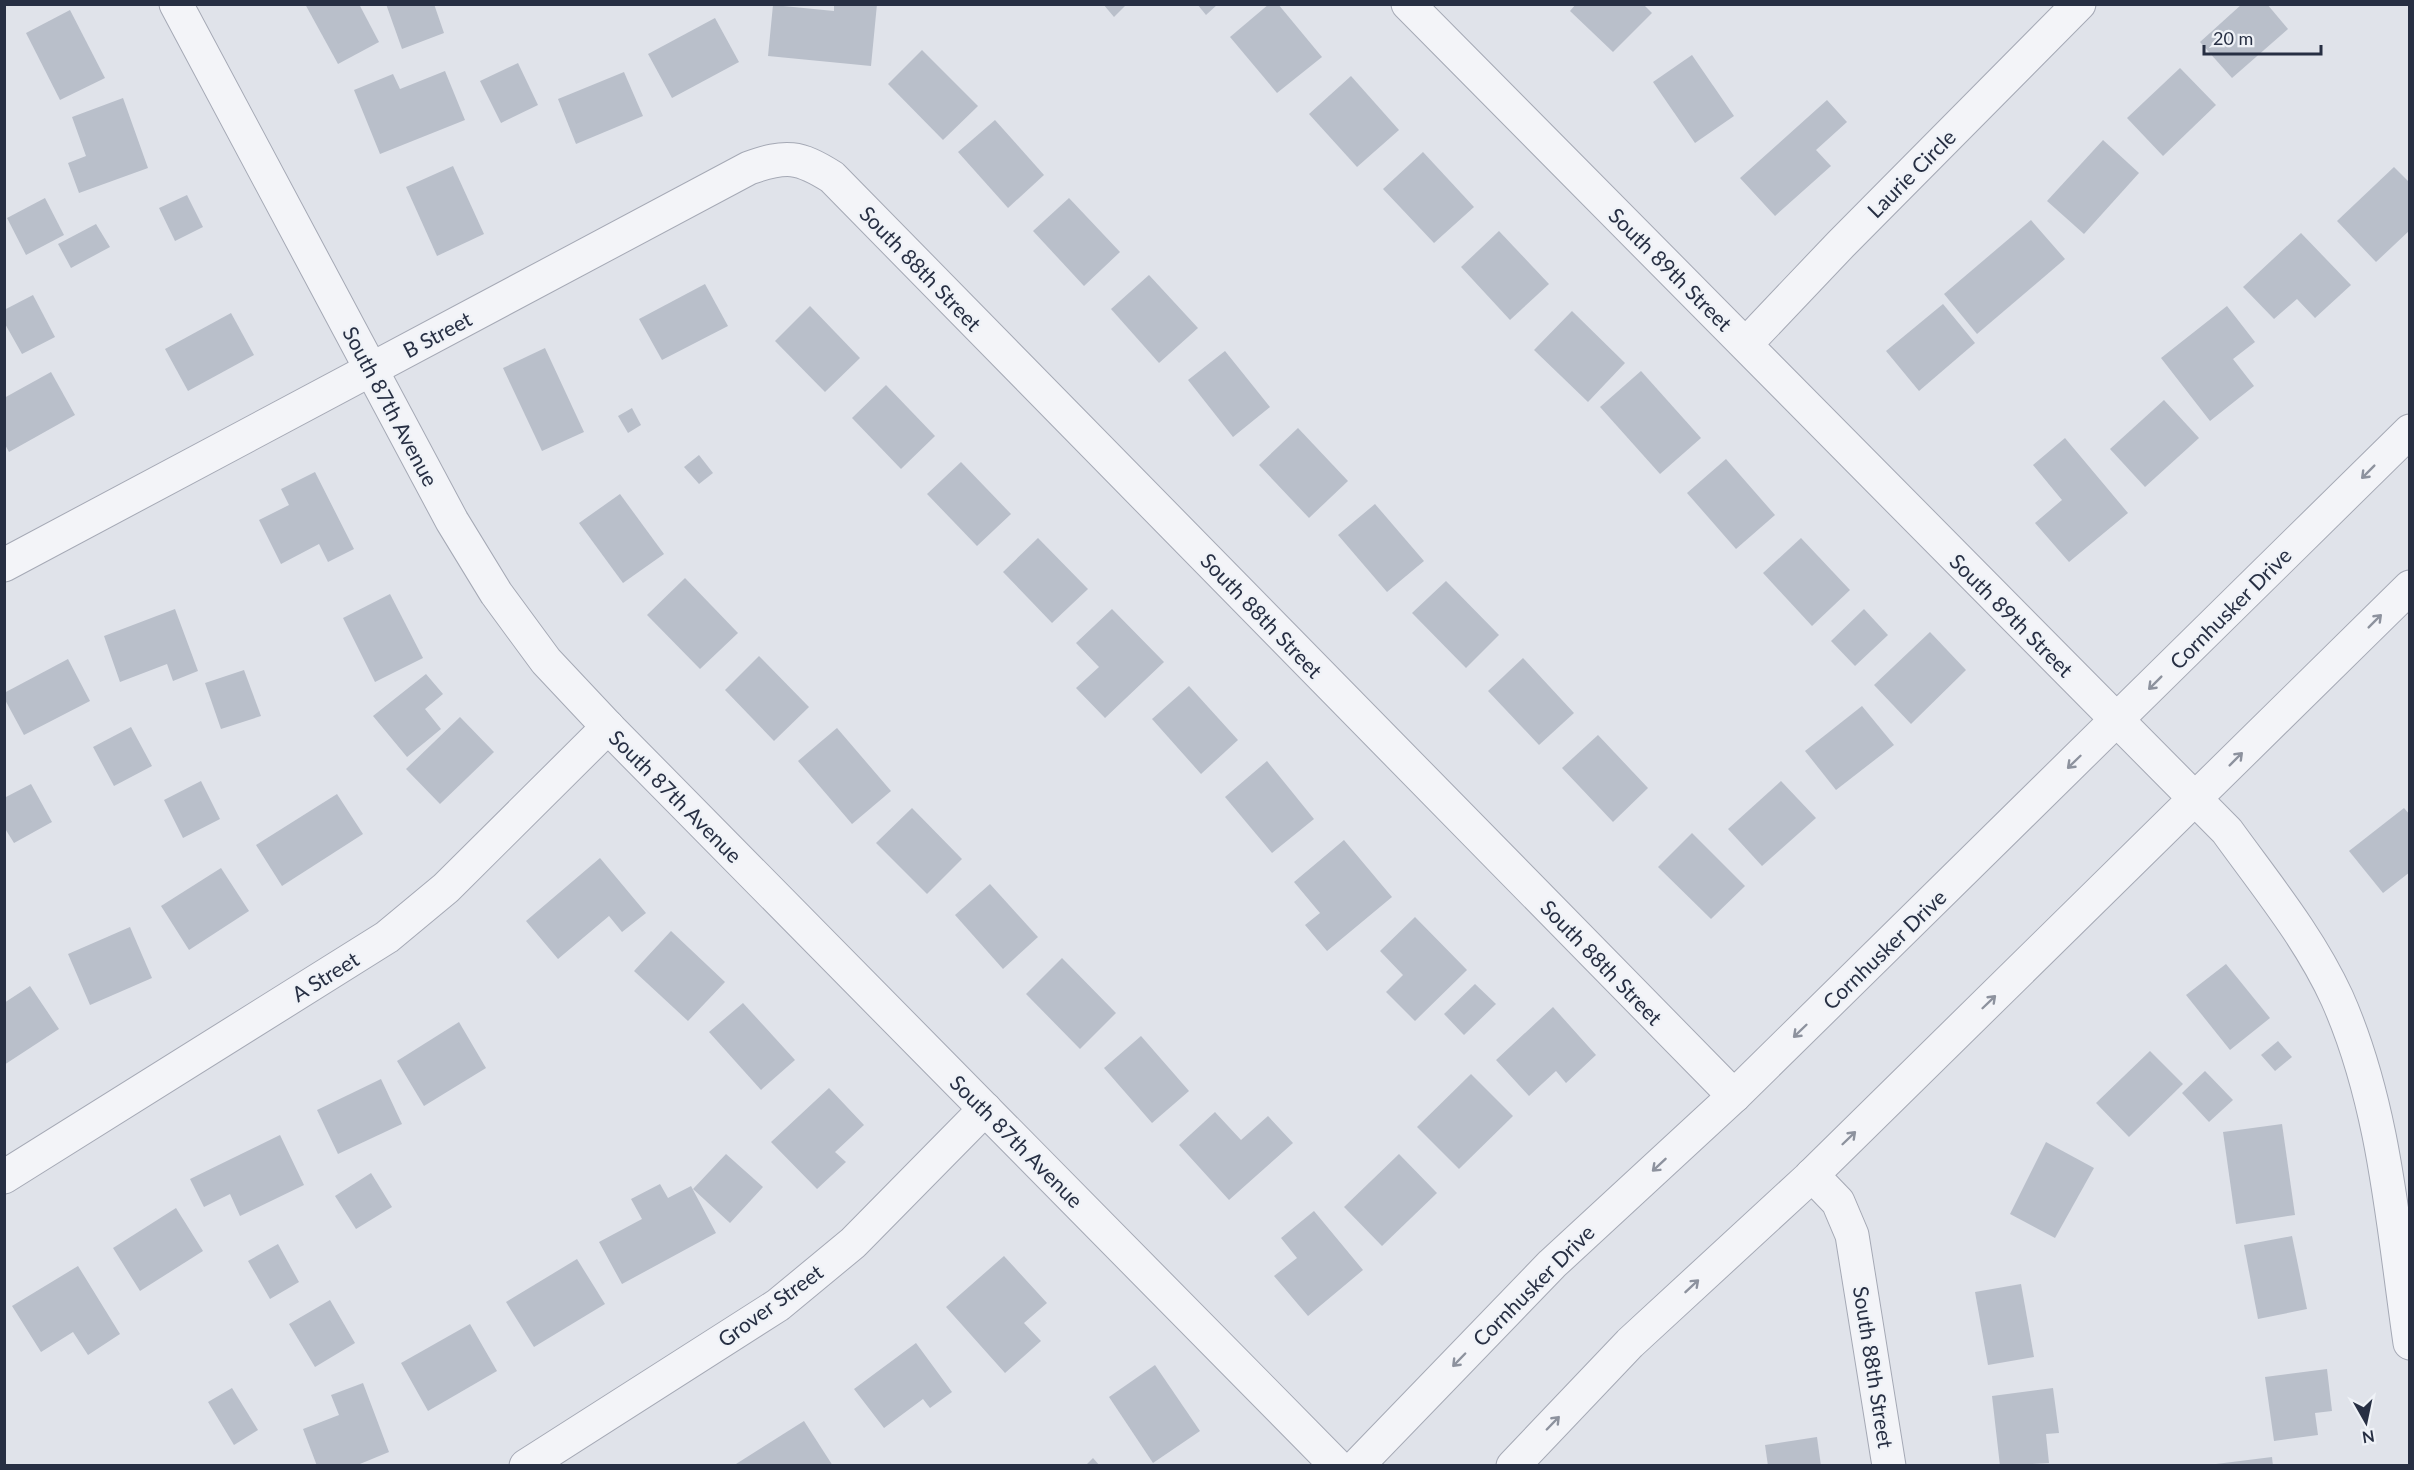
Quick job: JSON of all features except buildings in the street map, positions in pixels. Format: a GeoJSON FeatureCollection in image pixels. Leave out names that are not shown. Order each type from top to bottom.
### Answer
{"type":"FeatureCollection","features":[{"type":"Feature","properties":{"kind":"street","name":"South 87th Avenue"},"geometry":{"type":"LineString","coordinates":[[176,4],[452,520],[496,593],[546,661],[608,728],[1337,1466]]}},
{"type":"Feature","properties":{"kind":"street","name":"South 89th Street"},"geometry":{"type":"LineString","coordinates":[[1408,4],[2227,831],[2296,925],[2322,969],[2352,1035],[2366,1075],[2380,1142],[2409,1343]]}},
{"type":"Feature","properties":{"kind":"street","name":"Laurie Circle"},"geometry":{"type":"LineString","coordinates":[[1746,344],[1841,244],[2079,4]]}},
{"type":"Feature","properties":{"kind":"street","name":"B Street"},"geometry":{"type":"LineString","coordinates":[[4,565],[749,168],[776,158]]}},
{"type":"Feature","properties":{"kind":"street","name":"South 88th Street"},"geometry":{"type":"LineString","coordinates":[[776,158],[810,163],[832,177],[1734,1096]]}},
{"type":"Feature","properties":{"kind":"street","name":"Cornhusker Drive"},"geometry":{"type":"LineString","coordinates":[[1358,1466],[1552,1264],[1734,1096],[2409,431]]}},
{"type":"Feature","properties":{"kind":"street"},"geometry":{"type":"LineString","coordinates":[[1513,1466],[1630,1343],[1812,1175],[2409,587]]}},
{"type":"Feature","properties":{"kind":"street","name":"A Street"},"geometry":{"type":"LineString","coordinates":[[4,1177],[387,937],[446,888],[608,728]]}},
{"type":"Feature","properties":{"kind":"street","name":"Grover Street"},"geometry":{"type":"LineString","coordinates":[[526,1466],[778,1305],[853,1243],[985,1108]]}},
{"type":"Feature","properties":{"kind":"street","name":"South 88th Street"},"geometry":{"type":"LineString","coordinates":[[1812,1175],[1838,1202],[1852,1235],[1889,1466]]}}]}
